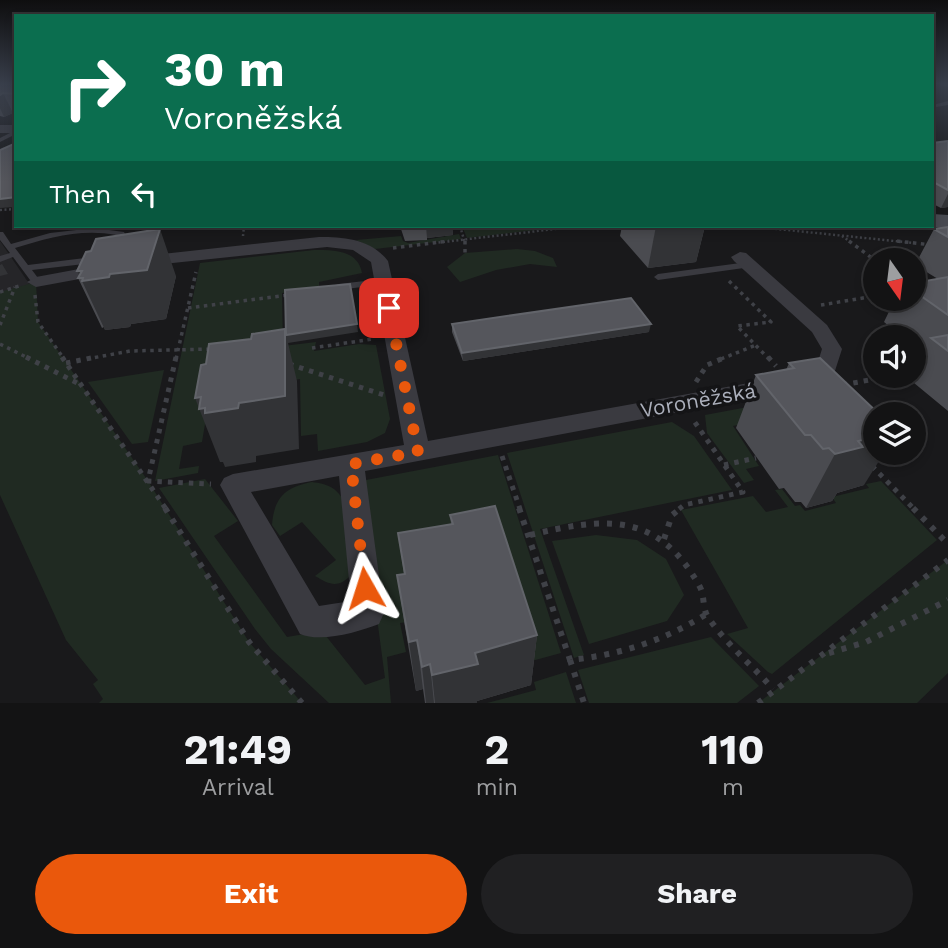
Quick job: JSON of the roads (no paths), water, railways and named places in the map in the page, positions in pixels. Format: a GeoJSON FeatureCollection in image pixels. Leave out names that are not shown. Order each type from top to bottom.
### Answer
{"type":"FeatureCollection","features":[{"type":"Feature","properties":{"kind":"street"},"geometry":{"type":"LineString","coordinates":[[141,262],[148,238]]}},
{"type":"Feature","properties":{"kind":"street"},"geometry":{"type":"LineString","coordinates":[[31,275],[318,242],[344,242],[371,251],[379,261],[418,452]]}},
{"type":"Feature","properties":{"kind":"street","name":"Voroněžská"},"geometry":{"type":"LineString","coordinates":[[351,464],[368,613],[311,623],[233,485],[793,383],[825,372],[832,349],[820,329],[744,261]]}},
{"type":"Feature","properties":{"kind":"lane"},"geometry":{"type":"LineString","coordinates":[[0,234],[12,250],[31,275],[90,261],[114,252],[121,234],[106,229],[38,237],[12,250],[0,259]]}},
{"type":"Feature","properties":{"kind":"lane"},"geometry":{"type":"LineString","coordinates":[[658,277],[717,269],[744,261]]}},
{"type":"Feature","properties":{"kind":"lane"},"geometry":{"type":"LineString","coordinates":[[309,291],[383,282]]}}]}
